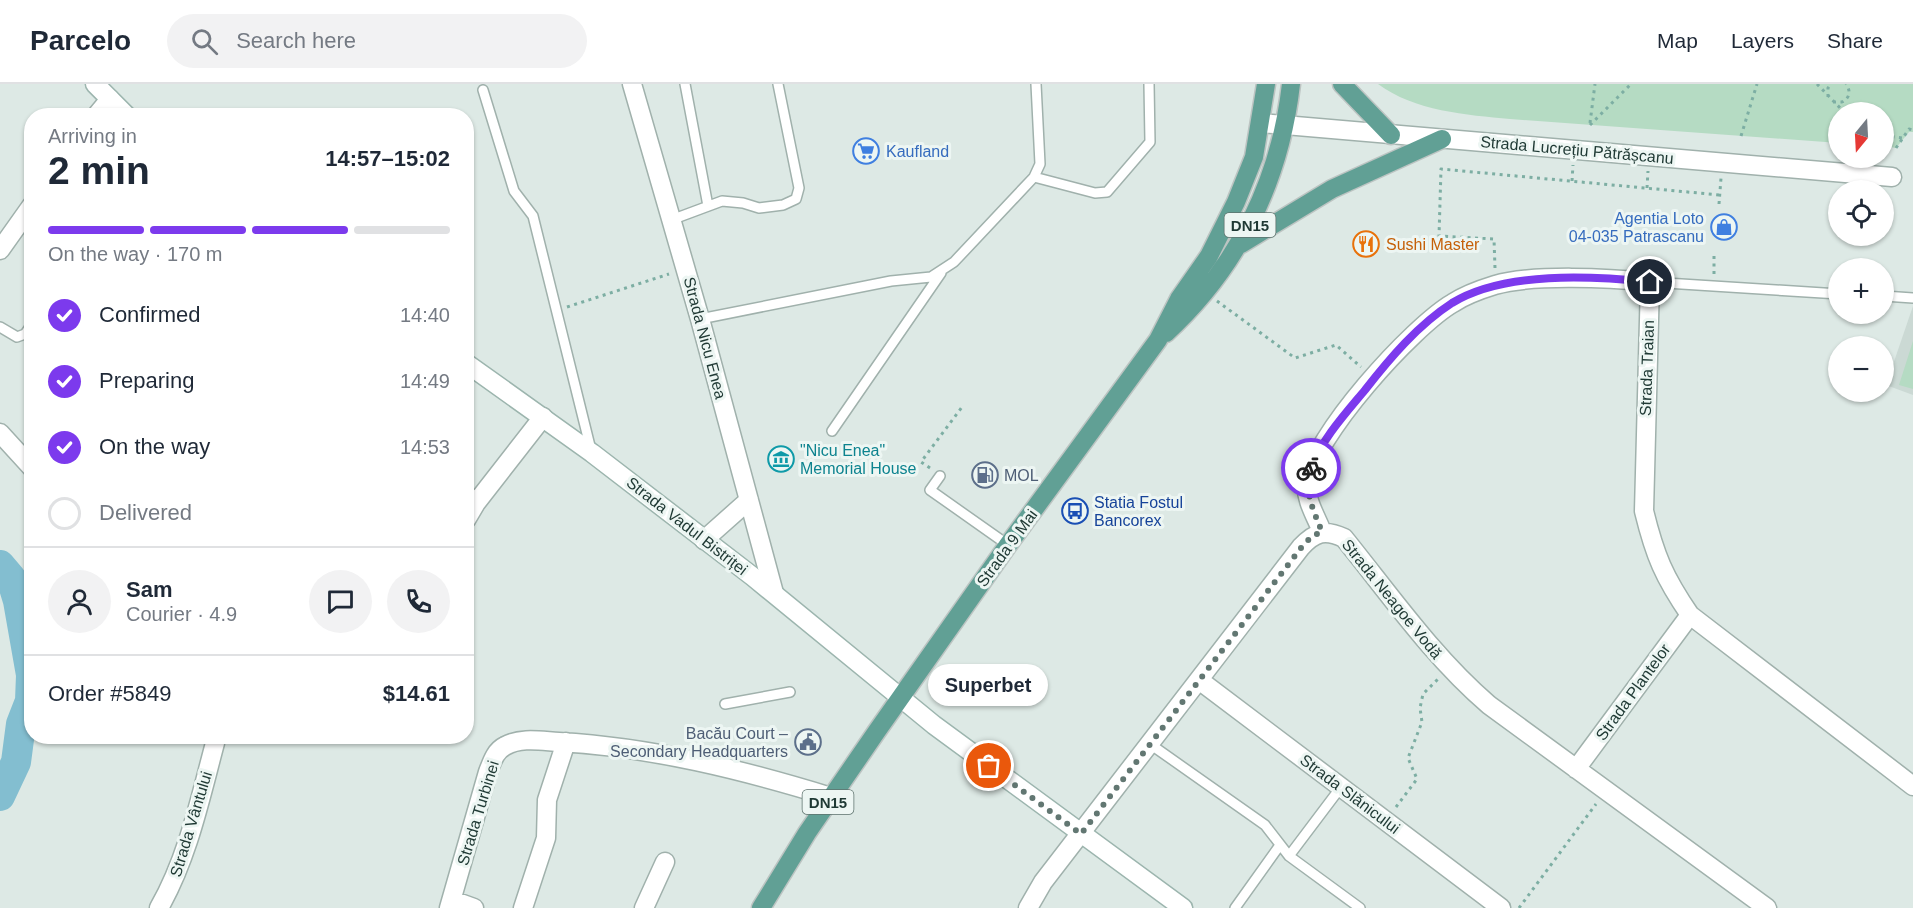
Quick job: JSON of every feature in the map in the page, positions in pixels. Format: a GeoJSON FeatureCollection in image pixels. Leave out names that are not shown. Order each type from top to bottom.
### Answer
{"type":"FeatureCollection","features":[{"type":"Feature","properties":{"kind":"main road","name":"Strada 9 Mai"},"geometry":{"type":"LineString","coordinates":[[900,699],[1008,544],[1158,340],[1179,299],[1209,256],[1236,202],[1254,157],[1266,84]]}},
{"type":"Feature","properties":{"kind":"main road","name":"Strada 9 Mai"},"geometry":{"type":"LineString","coordinates":[[1158,340],[1193,309],[1239,245],[1262,203],[1287,126],[1292,84]]}},
{"type":"Feature","properties":{"kind":"main road"},"geometry":{"type":"LineString","coordinates":[[1342,84],[1391,135]]}},
{"type":"Feature","properties":{"kind":"main road"},"geometry":{"type":"LineString","coordinates":[[1239,245],[1332,189],[1442,139]]}},
{"type":"Feature","properties":{"kind":"main road","name":"DN15"},"geometry":{"type":"LineString","coordinates":[[761,908],[831,797],[900,699]]}},
{"type":"Feature","properties":{"kind":"street"},"geometry":{"type":"LineString","coordinates":[[95,84],[119,108]]}},
{"type":"Feature","properties":{"kind":"street","name":"Strada Nicu Enea"},"geometry":{"type":"LineString","coordinates":[[632,84],[700,319],[774,594]]}},
{"type":"Feature","properties":{"kind":"street"},"geometry":{"type":"LineString","coordinates":[[103,108],[110,99]]}},
{"type":"Feature","properties":{"kind":"street","name":"Strada Lucrețiu Pătrășcanu"},"geometry":{"type":"LineString","coordinates":[[1261,123],[1892,177]]}},
{"type":"Feature","properties":{"kind":"street"},"geometry":{"type":"LineString","coordinates":[[0,250],[24,216]]}},
{"type":"Feature","properties":{"kind":"street"},"geometry":{"type":"LineString","coordinates":[[1322,532],[1306,486],[1310,470],[1326,439],[1374,378],[1414,333],[1453,302],[1497,285],[1549,279],[1650,282]]}},
{"type":"Feature","properties":{"kind":"street","name":"Strada Traian"},"geometry":{"type":"LineString","coordinates":[[1650,282],[1644,511],[1652,543],[1666,579],[1690,615],[1913,784]]}},
{"type":"Feature","properties":{"kind":"street","name":"Strada Vadul Bistriței"},"geometry":{"type":"LineString","coordinates":[[474,369],[592,453],[774,594],[900,699],[1183,908]]}},
{"type":"Feature","properties":{"kind":"street"},"geometry":{"type":"LineString","coordinates":[[474,496],[543,417]]}},
{"type":"Feature","properties":{"kind":"street"},"geometry":{"type":"LineString","coordinates":[[0,433],[24,459]]}},
{"type":"Feature","properties":{"kind":"street"},"geometry":{"type":"LineString","coordinates":[[704,540],[749,500]]}},
{"type":"Feature","properties":{"kind":"street","name":"Strada Neagoe Vodă"},"geometry":{"type":"LineString","coordinates":[[1028,908],[1043,882],[1301,548],[1312,536],[1322,532],[1332,532],[1344,538],[1449,668],[1489,705],[1767,908]]}},
{"type":"Feature","properties":{"kind":"street","name":"Strada Plantelor"},"geometry":{"type":"LineString","coordinates":[[1576,769],[1690,615]]}},
{"type":"Feature","properties":{"kind":"street","name":"Strada Slănicului"},"geometry":{"type":"LineString","coordinates":[[1199,680],[1501,908]]}},
{"type":"Feature","properties":{"kind":"street","name":"Strada Turbinei"},"geometry":{"type":"LineString","coordinates":[[450,904],[495,754],[512,743],[527,740],[566,742],[656,753],[783,782],[831,797]]}},
{"type":"Feature","properties":{"kind":"street"},"geometry":{"type":"LineString","coordinates":[[523,908],[546,838],[547,800],[566,742]]}},
{"type":"Feature","properties":{"kind":"street","name":"Strada Vântului"},"geometry":{"type":"LineString","coordinates":[[159,908],[174,881],[192,831],[215,744]]}},
{"type":"Feature","properties":{"kind":"street"},"geometry":{"type":"LineString","coordinates":[[644,908],[665,862]]}},
{"type":"Feature","properties":{"kind":"street"},"geometry":{"type":"LineString","coordinates":[[450,904],[474,908]]}},
{"type":"Feature","properties":{"kind":"lane"},"geometry":{"type":"LineString","coordinates":[[685,84],[708,206]]}},
{"type":"Feature","properties":{"kind":"lane"},"geometry":{"type":"LineString","coordinates":[[671,220],[708,206],[732,201],[759,208],[783,205],[792,202],[800,194],[778,84]]}},
{"type":"Feature","properties":{"kind":"lane"},"geometry":{"type":"LineString","coordinates":[[832,431],[941,273],[1034,177],[1040,164],[1036,84]]}},
{"type":"Feature","properties":{"kind":"lane"},"geometry":{"type":"LineString","coordinates":[[1034,177],[1095,193],[1107,192],[1150,142],[1149,84]]}},
{"type":"Feature","properties":{"kind":"lane"},"geometry":{"type":"LineString","coordinates":[[483,90],[514,191],[533,216],[592,453]]}},
{"type":"Feature","properties":{"kind":"lane"},"geometry":{"type":"LineString","coordinates":[[700,319],[891,281],[931,277],[941,273]]}},
{"type":"Feature","properties":{"kind":"lane"},"geometry":{"type":"LineString","coordinates":[[1650,282],[1828,293]]}},
{"type":"Feature","properties":{"kind":"lane"},"geometry":{"type":"LineString","coordinates":[[1894,297],[1913,298]]}},
{"type":"Feature","properties":{"kind":"lane"},"geometry":{"type":"LineString","coordinates":[[0,327],[17,337],[24,334]]}},
{"type":"Feature","properties":{"kind":"lane"},"geometry":{"type":"LineString","coordinates":[[940,476],[930,490],[1008,544]]}},
{"type":"Feature","properties":{"kind":"lane"},"geometry":{"type":"LineString","coordinates":[[725,704],[790,692]]}},
{"type":"Feature","properties":{"kind":"lane"},"geometry":{"type":"LineString","coordinates":[[1150,744],[1265,825],[1288,856],[1360,908]]}},
{"type":"Feature","properties":{"kind":"lane"},"geometry":{"type":"LineString","coordinates":[[1288,856],[1341,787]]}},
{"type":"Feature","properties":{"kind":"lane"},"geometry":{"type":"LineString","coordinates":[[1235,908],[1280,845]]}},
{"type":"Feature","properties":{"kind":"path"},"geometry":{"type":"LineString","coordinates":[[1595,84],[1590,125],[1631,84]]}},
{"type":"Feature","properties":{"kind":"path"},"geometry":{"type":"LineString","coordinates":[[1741,136],[1757,84]]}},
{"type":"Feature","properties":{"kind":"path"},"geometry":{"type":"LineString","coordinates":[[1817,84],[1831,100],[1839,103],[1846,100],[1849,94],[1846,84]]}},
{"type":"Feature","properties":{"kind":"path"},"geometry":{"type":"LineString","coordinates":[[1831,84],[1827,92],[1831,100]]}},
{"type":"Feature","properties":{"kind":"path"},"geometry":{"type":"LineString","coordinates":[[1896,148],[1909,129],[1913,130]]}},
{"type":"Feature","properties":{"kind":"path"},"geometry":{"type":"LineString","coordinates":[[1894,137],[1903,138]]}},
{"type":"Feature","properties":{"kind":"path"},"geometry":{"type":"LineString","coordinates":[[1572,181],[1574,164]]}},
{"type":"Feature","properties":{"kind":"path"},"geometry":{"type":"LineString","coordinates":[[1497,285],[1494,239],[1439,236],[1441,169],[1719,195]]}},
{"type":"Feature","properties":{"kind":"path"},"geometry":{"type":"LineString","coordinates":[[1647,188],[1648,169]]}},
{"type":"Feature","properties":{"kind":"path"},"geometry":{"type":"LineString","coordinates":[[1719,204],[1722,176]]}},
{"type":"Feature","properties":{"kind":"path"},"geometry":{"type":"LineString","coordinates":[[1713,286],[1714,252]]}},
{"type":"Feature","properties":{"kind":"path"},"geometry":{"type":"LineString","coordinates":[[556,310],[685,269]]}},
{"type":"Feature","properties":{"kind":"path"},"geometry":{"type":"LineString","coordinates":[[1205,292],[1295,358],[1336,345],[1374,378]]}},
{"type":"Feature","properties":{"kind":"path"},"geometry":{"type":"LineString","coordinates":[[940,476],[921,462],[962,407]]}},
{"type":"Feature","properties":{"kind":"path"},"geometry":{"type":"LineString","coordinates":[[1386,821],[1417,779],[1408,758],[1422,722],[1420,708],[1423,694],[1449,668]]}},
{"type":"Feature","properties":{"kind":"path"},"geometry":{"type":"LineString","coordinates":[[1519,908],[1606,790]]}},
{"type":"Feature","properties":{"kind":"shaded area"},"geometry":{"type":"Polygon","coordinates":[[[1913,306],[1913,395],[1894,388],[1894,362],[1913,306]]]}},
{"type":"Feature","properties":{"kind":"green space"},"geometry":{"type":"Polygon","coordinates":[[[1378,84],[1913,84],[1913,132],[1909,132],[1894,148],[1894,102],[1828,102],[1828,142],[1510,119],[1441,110],[1392,93],[1378,84]]]}},
{"type":"Feature","properties":{"kind":"green space"},"geometry":{"type":"Polygon","coordinates":[[[1913,341],[1913,389],[1899,385],[1913,341]]]}},
{"type":"Feature","properties":{"kind":"waterway"},"geometry":{"type":"LineString","coordinates":[[0,565],[11,578],[24,635]]}},
{"type":"Feature","properties":{"kind":"waterway"},"geometry":{"type":"LineString","coordinates":[[0,796],[16,762],[24,716]]}},
{"type":"Feature","properties":{"kind":"way so far"},"geometry":{"type":"LineString","coordinates":[[989,766],[1081,834],[1301,548],[1312,536],[1322,532],[1306,486],[1311,468]]}},
{"type":"Feature","properties":{"kind":"place","name":"Kaufland"},"geometry":{"type":"Point","coordinates":[866,151]}},
{"type":"Feature","properties":{"kind":"place","name":"Agentia Loto 04-035 Patrascanu"},"geometry":{"type":"Point","coordinates":[1724,227]}},
{"type":"Feature","properties":{"kind":"place","name":"Sushi Master"},"geometry":{"type":"Point","coordinates":[1366,244]}},
{"type":"Feature","properties":{"kind":"place","name":"\"Nicu Enea\" Memorial House"},"geometry":{"type":"Point","coordinates":[781,459]}},
{"type":"Feature","properties":{"kind":"place","name":"MOL"},"geometry":{"type":"Point","coordinates":[985,475]}},
{"type":"Feature","properties":{"kind":"place","name":"Statia Fostul Bancorex"},"geometry":{"type":"Point","coordinates":[1075,511]}},
{"type":"Feature","properties":{"kind":"place","name":"Bacău Court – Secondary Headquarters"},"geometry":{"type":"Point","coordinates":[808,742]}},
{"type":"Feature","properties":{"kind":"place","name":"Superbet"},"geometry":{"type":"Point","coordinates":[989,766]}},
{"type":"Feature","properties":{"kind":"route"},"geometry":{"type":"LineString","coordinates":[[1311,468],[1326,439],[1386,363],[1414,333],[1453,302],[1497,285],[1549,279],[1623,279],[1650,282]]}}]}
